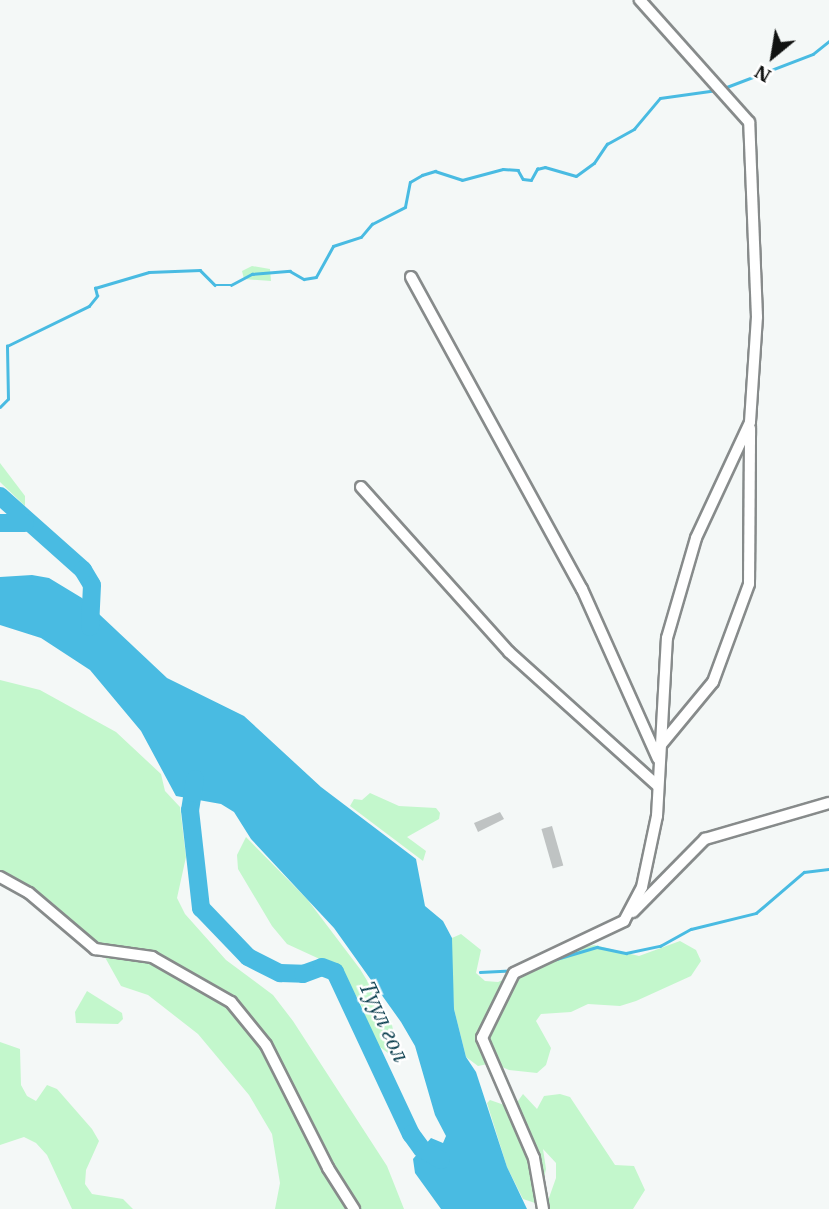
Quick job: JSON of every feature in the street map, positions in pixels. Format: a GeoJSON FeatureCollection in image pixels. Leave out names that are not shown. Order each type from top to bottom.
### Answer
{"type":"FeatureCollection","features":[{"type":"Feature","properties":{"kind":"street"},"geometry":{"type":"LineString","coordinates":[[640,0],[750,122],[757,317],[750,422],[749,584],[713,682],[660,746]]}},
{"type":"Feature","properties":{"kind":"street"},"geometry":{"type":"LineString","coordinates":[[411,277],[582,589],[659,761]]}},
{"type":"Feature","properties":{"kind":"street"},"geometry":{"type":"LineString","coordinates":[[624,921],[642,887],[657,816],[667,638],[696,538],[750,422]]}},
{"type":"Feature","properties":{"kind":"street"},"geometry":{"type":"LineString","coordinates":[[361,487],[509,652],[658,786]]}},
{"type":"Feature","properties":{"kind":"street"},"geometry":{"type":"LineString","coordinates":[[543,1209],[534,1158],[482,1038],[514,973],[624,921],[705,839],[829,803]]}},
{"type":"Feature","properties":{"kind":"street"},"geometry":{"type":"LineString","coordinates":[[0,877],[30,893],[95,949],[152,957],[231,1002],[266,1045],[327,1168],[354,1209]]}},
{"type":"Feature","properties":{"kind":"green space"},"geometry":{"type":"Polygon","coordinates":[[[252,266],[270,269],[271,281],[244,279],[242,271],[252,266]]]}},
{"type":"Feature","properties":{"kind":"green space"},"geometry":{"type":"Polygon","coordinates":[[[0,463],[25,496],[25,506],[0,482],[0,463]]]}},
{"type":"Feature","properties":{"kind":"green space"},"geometry":{"type":"Polygon","coordinates":[[[0,680],[40,690],[116,732],[161,774],[165,791],[180,807],[186,857],[177,898],[185,914],[226,960],[273,995],[293,1021],[387,1166],[404,1209],[275,1209],[280,1183],[272,1134],[249,1095],[198,1034],[148,995],[121,986],[97,943],[48,899],[0,870],[0,680]]]}},
{"type":"Feature","properties":{"kind":"green space"},"geometry":{"type":"Polygon","coordinates":[[[370,793],[399,806],[436,808],[440,813],[439,819],[407,837],[426,851],[423,861],[350,806],[354,799],[362,800],[370,793]]]}},
{"type":"Feature","properties":{"kind":"green space"},"geometry":{"type":"Polygon","coordinates":[[[246,837],[307,899],[360,969],[391,1020],[394,1035],[388,1053],[376,1044],[359,1000],[337,967],[287,944],[272,926],[238,869],[237,855],[246,837]]]}},
{"type":"Feature","properties":{"kind":"green space"},"geometry":{"type":"Polygon","coordinates":[[[461,934],[481,950],[476,973],[485,981],[498,982],[566,952],[594,945],[639,956],[680,941],[696,950],[701,961],[691,976],[636,1001],[620,1006],[588,1004],[571,1012],[541,1014],[536,1021],[551,1048],[546,1065],[537,1073],[509,1070],[493,1063],[478,1066],[466,1057],[454,1009],[451,960],[452,938],[461,934]]]}},
{"type":"Feature","properties":{"kind":"green space"},"geometry":{"type":"Polygon","coordinates":[[[87,991],[122,1013],[123,1019],[118,1024],[76,1023],[75,1012],[87,991]]]}},
{"type":"Feature","properties":{"kind":"green space"},"geometry":{"type":"Polygon","coordinates":[[[0,1042],[20,1049],[21,1085],[27,1096],[36,1101],[47,1085],[57,1089],[92,1129],[99,1141],[86,1170],[85,1184],[92,1194],[123,1199],[133,1209],[72,1209],[47,1155],[36,1143],[24,1137],[0,1145],[0,1042]]]}},
{"type":"Feature","properties":{"kind":"green space"},"geometry":{"type":"Polygon","coordinates":[[[523,1094],[537,1109],[544,1096],[560,1094],[570,1097],[615,1165],[634,1166],[645,1190],[633,1209],[545,1209],[556,1178],[556,1163],[543,1149],[546,1169],[538,1204],[523,1199],[507,1167],[487,1103],[490,1100],[513,1108],[523,1094]]]}},
{"type":"Feature","properties":{"kind":"water"},"geometry":{"type":"Polygon","coordinates":[[[32,575],[49,578],[82,598],[167,678],[244,716],[321,787],[416,859],[425,906],[443,921],[452,938],[454,1009],[466,1057],[476,1072],[507,1167],[527,1209],[441,1209],[415,1173],[413,1159],[431,1138],[443,1143],[446,1136],[435,1115],[415,1046],[401,1022],[334,928],[251,839],[234,812],[221,804],[176,796],[141,731],[90,670],[41,638],[0,625],[0,577],[32,575]]]}},
{"type":"Feature","properties":{"kind":"building"},"geometry":{"type":"Polygon","coordinates":[[[500,812],[504,819],[478,832],[474,823],[500,812]]]}},
{"type":"Feature","properties":{"kind":"building"},"geometry":{"type":"Polygon","coordinates":[[[552,826],[563,865],[553,868],[541,829],[552,826]]]}},
{"type":"Feature","properties":{"kind":"waterway"},"geometry":{"type":"LineString","coordinates":[[724,88],[813,54],[829,41]]}},
{"type":"Feature","properties":{"kind":"waterway"},"geometry":{"type":"LineString","coordinates":[[0,407],[8,399],[7,346],[89,306],[97,296],[95,288],[149,272],[200,270],[215,285],[231,285],[252,274],[290,271],[304,279],[316,277],[333,246],[361,237],[372,224],[405,207],[410,182],[422,175],[435,171],[462,180],[503,169],[518,170],[523,179],[531,180],[537,169],[545,167],[576,176],[594,163],[607,144],[634,129],[660,98],[718,90]]}},
{"type":"Feature","properties":{"kind":"waterway"},"geometry":{"type":"LineString","coordinates":[[0,496],[83,570],[92,585],[90,627]]}},
{"type":"Feature","properties":{"kind":"waterway"},"geometry":{"type":"LineString","coordinates":[[0,523],[25,523]]}},
{"type":"Feature","properties":{"kind":"waterway","name":"Туул гол"},"geometry":{"type":"LineString","coordinates":[[195,779],[190,810],[201,908],[248,957],[280,973],[303,974],[322,967],[335,972],[411,1134],[422,1149],[441,1160]]}},
{"type":"Feature","properties":{"kind":"waterway"},"geometry":{"type":"LineString","coordinates":[[553,960],[597,947],[626,953],[660,946],[691,929],[756,913],[804,872],[829,869]]}},
{"type":"Feature","properties":{"kind":"waterway"},"geometry":{"type":"LineString","coordinates":[[480,972],[513,970]]}}]}
